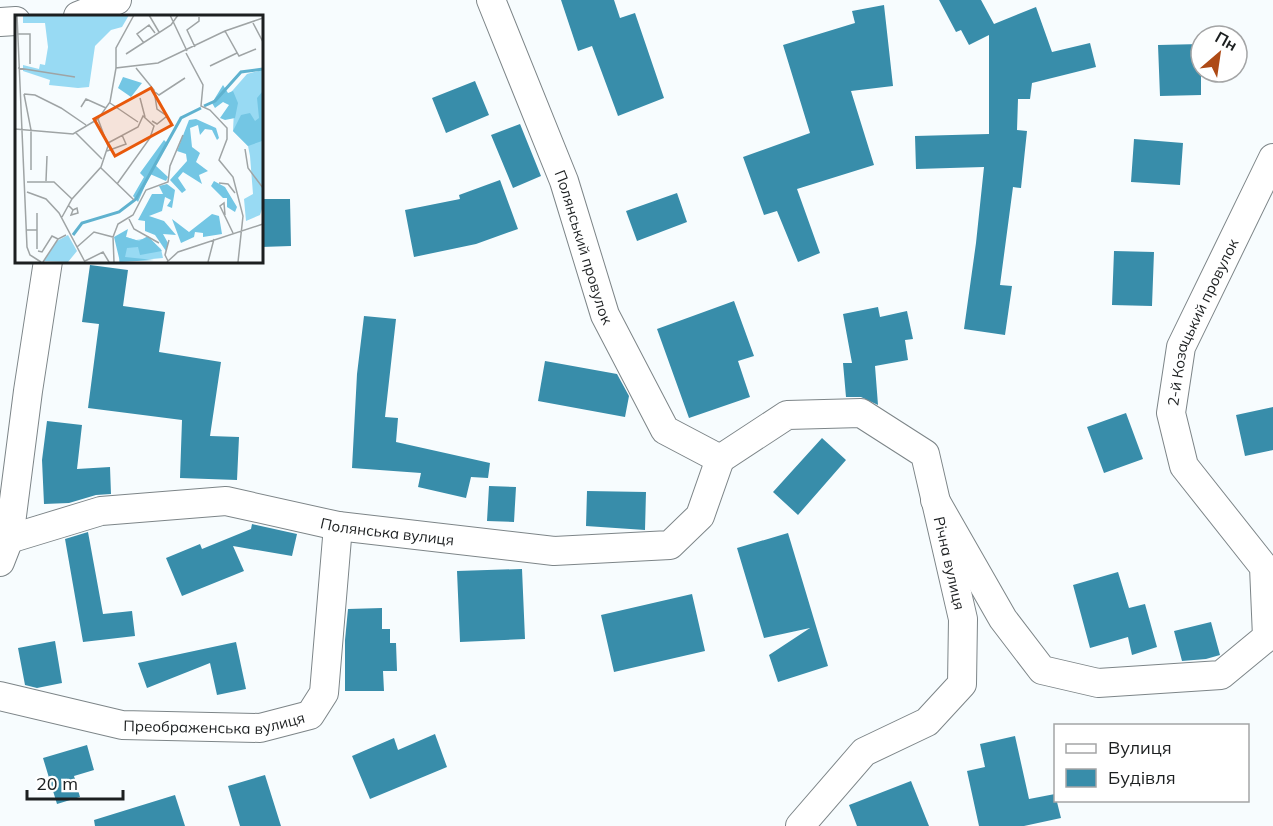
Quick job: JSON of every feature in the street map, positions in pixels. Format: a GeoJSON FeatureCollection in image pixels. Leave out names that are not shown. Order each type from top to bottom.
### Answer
{"type":"FeatureCollection","features":[{"type":"Feature","properties":{"kind":"street"},"geometry":{"type":"LineString","coordinates":[[80,15],[117,0]]}},
{"type":"Feature","properties":{"kind":"street","name":"Полянський провулок"},"geometry":{"type":"LineString","coordinates":[[491,0],[564,181],[605,315],[665,430],[720,459]]}},
{"type":"Feature","properties":{"kind":"street"},"geometry":{"type":"LineString","coordinates":[[0,22],[15,21]]}},
{"type":"Feature","properties":{"kind":"street","name":"2-й Козацький провулок"},"geometry":{"type":"LineString","coordinates":[[935,500],[1003,619],[1042,670],[1098,683],[1221,675],[1267,637],[1264,567],[1184,465],[1171,413],[1181,347],[1273,158]]}},
{"type":"Feature","properties":{"kind":"street"},"geometry":{"type":"LineString","coordinates":[[4,550],[48,262]]}},
{"type":"Feature","properties":{"kind":"street","name":"Річна вулиця"},"geometry":{"type":"LineString","coordinates":[[720,459],[787,415],[861,413],[925,454],[963,619],[962,684],[927,722],[864,752],[800,826]]}},
{"type":"Feature","properties":{"kind":"street","name":"Полянська вулиця"},"geometry":{"type":"LineString","coordinates":[[4,550],[101,511],[226,501],[338,526],[554,551],[670,544],[700,516],[720,459]]}},
{"type":"Feature","properties":{"kind":"street","name":"Преображенська вулиця"},"geometry":{"type":"LineString","coordinates":[[0,696],[122,725],[260,728],[310,715],[324,693],[338,526]]}},
{"type":"Feature","properties":{"kind":"building"},"geometry":{"type":"Polygon","coordinates":[[[561,0],[614,0],[620,18],[635,13],[664,98],[618,116],[592,46],[578,51],[561,0]]]}},
{"type":"Feature","properties":{"kind":"building"},"geometry":{"type":"Polygon","coordinates":[[[939,0],[981,0],[994,24],[1036,7],[1052,52],[1090,43],[1096,67],[1032,83],[1030,99],[1018,99],[1017,130],[1027,131],[1021,188],[1013,187],[1000,285],[1012,286],[1005,335],[964,329],[984,167],[916,169],[915,136],[989,134],[989,35],[969,45],[961,30],[956,32],[939,0]]]}},
{"type":"Feature","properties":{"kind":"building"},"geometry":{"type":"Polygon","coordinates":[[[884,5],[893,86],[851,91],[874,165],[797,189],[820,253],[798,262],[777,211],[764,215],[743,157],[810,133],[783,45],[855,23],[852,11],[884,5]]]}},
{"type":"Feature","properties":{"kind":"building"},"geometry":{"type":"Polygon","coordinates":[[[1189,44],[1189,84],[1201,84],[1201,95],[1160,96],[1158,45],[1189,44]]]}},
{"type":"Feature","properties":{"kind":"building"},"geometry":{"type":"Polygon","coordinates":[[[475,81],[489,115],[446,133],[432,98],[475,81]]]}},
{"type":"Feature","properties":{"kind":"building"},"geometry":{"type":"Polygon","coordinates":[[[520,124],[541,176],[513,188],[491,135],[520,124]]]}},
{"type":"Feature","properties":{"kind":"building"},"geometry":{"type":"Polygon","coordinates":[[[1134,139],[1183,143],[1180,185],[1131,182],[1134,139]]]}},
{"type":"Feature","properties":{"kind":"building"},"geometry":{"type":"Polygon","coordinates":[[[500,180],[518,229],[476,244],[414,257],[405,210],[460,199],[459,195],[500,180]]]}},
{"type":"Feature","properties":{"kind":"building"},"geometry":{"type":"Polygon","coordinates":[[[677,193],[687,222],[637,241],[626,211],[677,193]]]}},
{"type":"Feature","properties":{"kind":"building"},"geometry":{"type":"Polygon","coordinates":[[[262,199],[290,199],[291,246],[262,247],[262,199]]]}},
{"type":"Feature","properties":{"kind":"building"},"geometry":{"type":"Polygon","coordinates":[[[1114,251],[1154,252],[1152,306],[1112,305],[1114,251]]]}},
{"type":"Feature","properties":{"kind":"building"},"geometry":{"type":"Polygon","coordinates":[[[90,265],[128,270],[123,306],[165,312],[159,352],[221,362],[210,436],[239,437],[237,480],[180,478],[182,420],[88,408],[99,324],[82,322],[90,265]]]}},
{"type":"Feature","properties":{"kind":"building"},"geometry":{"type":"Polygon","coordinates":[[[734,301],[754,356],[738,361],[750,397],[689,418],[657,329],[734,301]]]}},
{"type":"Feature","properties":{"kind":"building"},"geometry":{"type":"Polygon","coordinates":[[[878,307],[880,317],[907,311],[913,339],[905,340],[908,360],[875,366],[878,405],[861,397],[846,397],[843,363],[852,363],[843,314],[878,307]]]}},
{"type":"Feature","properties":{"kind":"building"},"geometry":{"type":"Polygon","coordinates":[[[364,316],[396,319],[385,417],[398,418],[396,442],[490,463],[488,478],[471,477],[466,498],[418,487],[421,473],[352,468],[357,374],[364,316]]]}},
{"type":"Feature","properties":{"kind":"building"},"geometry":{"type":"Polygon","coordinates":[[[545,361],[617,374],[629,396],[625,417],[538,401],[545,361]]]}},
{"type":"Feature","properties":{"kind":"building"},"geometry":{"type":"Polygon","coordinates":[[[1273,407],[1273,450],[1245,456],[1236,415],[1273,407]]]}},
{"type":"Feature","properties":{"kind":"building"},"geometry":{"type":"Polygon","coordinates":[[[1126,413],[1143,459],[1104,473],[1087,427],[1126,413]]]}},
{"type":"Feature","properties":{"kind":"building"},"geometry":{"type":"Polygon","coordinates":[[[47,421],[82,425],[77,469],[110,467],[111,494],[96,495],[69,503],[44,504],[42,460],[47,421]]]}},
{"type":"Feature","properties":{"kind":"building"},"geometry":{"type":"Polygon","coordinates":[[[822,438],[846,460],[798,515],[773,492],[822,438]]]}},
{"type":"Feature","properties":{"kind":"building"},"geometry":{"type":"Polygon","coordinates":[[[489,486],[516,487],[514,522],[487,521],[489,486]]]}},
{"type":"Feature","properties":{"kind":"building"},"geometry":{"type":"Polygon","coordinates":[[[587,491],[646,492],[645,530],[586,526],[587,491]]]}},
{"type":"Feature","properties":{"kind":"building"},"geometry":{"type":"Polygon","coordinates":[[[252,524],[297,534],[292,556],[233,546],[244,571],[182,596],[166,558],[200,544],[202,549],[251,529],[252,524]]]}},
{"type":"Feature","properties":{"kind":"building"},"geometry":{"type":"Polygon","coordinates":[[[88,532],[103,614],[132,611],[135,636],[83,642],[65,539],[88,532]]]}},
{"type":"Feature","properties":{"kind":"building"},"geometry":{"type":"Polygon","coordinates":[[[788,533],[828,666],[778,682],[769,655],[810,628],[764,638],[737,548],[788,533]]]}},
{"type":"Feature","properties":{"kind":"building"},"geometry":{"type":"Polygon","coordinates":[[[522,569],[525,639],[460,642],[457,571],[522,569]]]}},
{"type":"Feature","properties":{"kind":"building"},"geometry":{"type":"Polygon","coordinates":[[[1118,572],[1129,608],[1145,604],[1157,647],[1132,655],[1128,637],[1090,648],[1073,585],[1118,572]]]}},
{"type":"Feature","properties":{"kind":"building"},"geometry":{"type":"Polygon","coordinates":[[[692,594],[705,651],[614,672],[601,615],[692,594]]]}},
{"type":"Feature","properties":{"kind":"building"},"geometry":{"type":"Polygon","coordinates":[[[382,608],[382,629],[390,629],[390,643],[396,643],[397,671],[383,671],[384,691],[345,691],[345,640],[348,609],[382,608]]]}},
{"type":"Feature","properties":{"kind":"building"},"geometry":{"type":"Polygon","coordinates":[[[1211,622],[1220,655],[1182,661],[1174,631],[1211,622]]]}},
{"type":"Feature","properties":{"kind":"building"},"geometry":{"type":"Polygon","coordinates":[[[55,641],[62,683],[37,688],[25,685],[18,648],[55,641]]]}},
{"type":"Feature","properties":{"kind":"building"},"geometry":{"type":"Polygon","coordinates":[[[236,642],[246,689],[217,695],[210,663],[147,688],[138,663],[236,642]]]}},
{"type":"Feature","properties":{"kind":"building"},"geometry":{"type":"Polygon","coordinates":[[[435,734],[447,767],[370,799],[352,756],[394,738],[398,750],[435,734]]]}},
{"type":"Feature","properties":{"kind":"building"},"geometry":{"type":"Polygon","coordinates":[[[1015,736],[1029,799],[1054,794],[1054,802],[1057,802],[1061,818],[1024,826],[979,826],[967,771],[985,767],[980,744],[1015,736]]]}},
{"type":"Feature","properties":{"kind":"building"},"geometry":{"type":"Polygon","coordinates":[[[87,745],[94,770],[74,776],[80,797],[57,804],[43,758],[87,745]]]}},
{"type":"Feature","properties":{"kind":"building"},"geometry":{"type":"Polygon","coordinates":[[[265,775],[281,826],[240,826],[228,786],[265,775]]]}},
{"type":"Feature","properties":{"kind":"building"},"geometry":{"type":"Polygon","coordinates":[[[911,781],[929,826],[857,826],[849,805],[911,781]]]}},
{"type":"Feature","properties":{"kind":"building"},"geometry":{"type":"Polygon","coordinates":[[[175,795],[185,826],[95,826],[94,820],[175,795]]]}}]}
